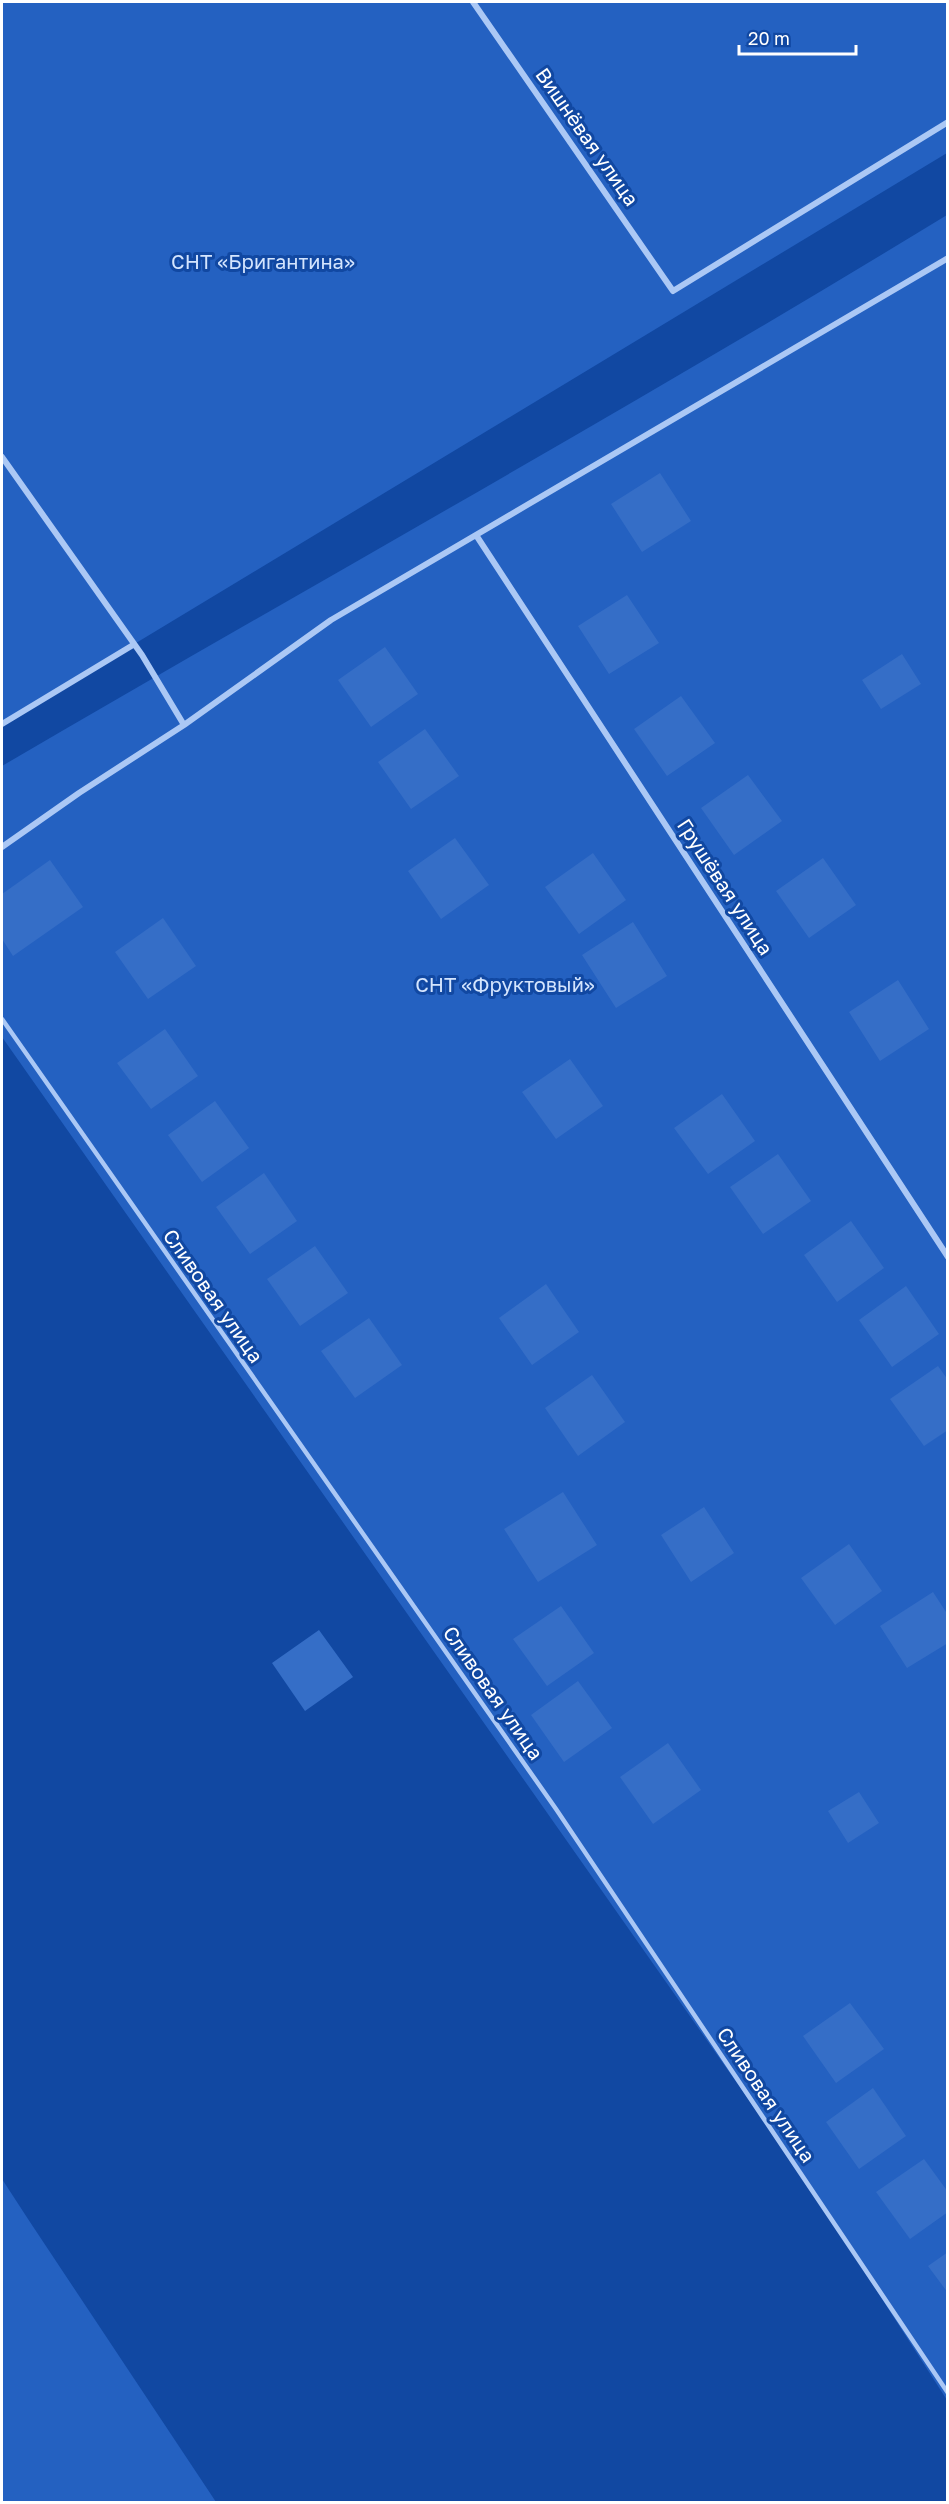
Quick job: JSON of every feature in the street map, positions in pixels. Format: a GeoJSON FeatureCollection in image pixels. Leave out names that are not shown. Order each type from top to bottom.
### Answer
{"type":"FeatureCollection","features":[{"type":"Feature","properties":{"kind":"street","name":"Вишнёвая улица"},"geometry":{"type":"LineString","coordinates":[[473,2],[673,291],[948,122]]}},
{"type":"Feature","properties":{"kind":"street"},"geometry":{"type":"LineString","coordinates":[[2,847],[79,793],[184,725],[332,620],[948,258]]}},
{"type":"Feature","properties":{"kind":"street"},"geometry":{"type":"LineString","coordinates":[[2,457],[132,645],[142,655],[184,725]]}},
{"type":"Feature","properties":{"kind":"street","name":"Грушёвая улица"},"geometry":{"type":"LineString","coordinates":[[476,535],[948,1257]]}},
{"type":"Feature","properties":{"kind":"street"},"geometry":{"type":"LineString","coordinates":[[2,723],[132,645]]}},
{"type":"Feature","properties":{"kind":"lane","name":"Сливовая улица"},"geometry":{"type":"LineString","coordinates":[[2,1019],[556,1809],[948,2393]]}},
{"type":"Feature","properties":{"kind":"green space","name":"СНТ «Бригантина»"},"geometry":{"type":"Polygon","coordinates":[[[2,2],[947,2],[947,153],[2,724],[2,2]]]}},
{"type":"Feature","properties":{"kind":"green space","name":"СНТ «Фруктовый»"},"geometry":{"type":"Polygon","coordinates":[[[947,215],[947,2400],[810,2187],[2,1037],[2,766],[594,424],[947,215]]]}},
{"type":"Feature","properties":{"kind":"green space"},"geometry":{"type":"Polygon","coordinates":[[[2,2179],[28,2219],[216,2502],[2,2502],[2,2179]]]}},
{"type":"Feature","properties":{"kind":"building"},"geometry":{"type":"Polygon","coordinates":[[[660,473],[691,521],[642,552],[611,504],[660,473]]]}},
{"type":"Feature","properties":{"kind":"building"},"geometry":{"type":"Polygon","coordinates":[[[627,595],[659,643],[609,674],[578,626],[627,595]]]}},
{"type":"Feature","properties":{"kind":"building"},"geometry":{"type":"Polygon","coordinates":[[[385,647],[418,694],[371,727],[338,680],[385,647]]]}},
{"type":"Feature","properties":{"kind":"building"},"geometry":{"type":"Polygon","coordinates":[[[902,654],[921,684],[881,709],[862,680],[902,654]]]}},
{"type":"Feature","properties":{"kind":"building"},"geometry":{"type":"Polygon","coordinates":[[[681,696],[715,743],[667,776],[634,729],[681,696]]]}},
{"type":"Feature","properties":{"kind":"building"},"geometry":{"type":"Polygon","coordinates":[[[425,729],[459,776],[411,809],[378,762],[425,729]]]}},
{"type":"Feature","properties":{"kind":"building"},"geometry":{"type":"Polygon","coordinates":[[[748,775],[782,821],[734,855],[701,808],[748,775]]]}},
{"type":"Feature","properties":{"kind":"building"},"geometry":{"type":"Polygon","coordinates":[[[455,838],[489,885],[441,919],[408,871],[455,838]]]}},
{"type":"Feature","properties":{"kind":"building"},"geometry":{"type":"Polygon","coordinates":[[[593,853],[626,900],[579,934],[545,887],[593,853]]]}},
{"type":"Feature","properties":{"kind":"building"},"geometry":{"type":"Polygon","coordinates":[[[823,858],[856,905],[809,938],[776,891],[823,858]]]}},
{"type":"Feature","properties":{"kind":"building"},"geometry":{"type":"Polygon","coordinates":[[[50,860],[83,907],[13,956],[2,939],[2,894],[50,860]]]}},
{"type":"Feature","properties":{"kind":"building"},"geometry":{"type":"Polygon","coordinates":[[[163,918],[196,966],[148,999],[115,952],[163,918]]]}},
{"type":"Feature","properties":{"kind":"building"},"geometry":{"type":"Polygon","coordinates":[[[633,922],[667,976],[616,1008],[582,955],[633,922]]]}},
{"type":"Feature","properties":{"kind":"building"},"geometry":{"type":"Polygon","coordinates":[[[898,980],[929,1029],[880,1061],[849,1012],[898,980]]]}},
{"type":"Feature","properties":{"kind":"building"},"geometry":{"type":"Polygon","coordinates":[[[165,1029],[198,1076],[151,1109],[117,1063],[165,1029]]]}},
{"type":"Feature","properties":{"kind":"building"},"geometry":{"type":"Polygon","coordinates":[[[570,1059],[603,1106],[556,1139],[522,1092],[570,1059]]]}},
{"type":"Feature","properties":{"kind":"building"},"geometry":{"type":"Polygon","coordinates":[[[722,1094],[755,1141],[708,1174],[674,1128],[722,1094]]]}},
{"type":"Feature","properties":{"kind":"building"},"geometry":{"type":"Polygon","coordinates":[[[215,1101],[249,1148],[202,1182],[168,1135],[215,1101]]]}},
{"type":"Feature","properties":{"kind":"building"},"geometry":{"type":"Polygon","coordinates":[[[778,1154],[811,1201],[763,1234],[730,1187],[778,1154]]]}},
{"type":"Feature","properties":{"kind":"building"},"geometry":{"type":"Polygon","coordinates":[[[264,1173],[297,1221],[250,1254],[216,1207],[264,1173]]]}},
{"type":"Feature","properties":{"kind":"building"},"geometry":{"type":"Polygon","coordinates":[[[851,1221],[884,1268],[837,1302],[804,1255],[851,1221]]]}},
{"type":"Feature","properties":{"kind":"building"},"geometry":{"type":"Polygon","coordinates":[[[315,1246],[348,1293],[300,1326],[267,1279],[315,1246]]]}},
{"type":"Feature","properties":{"kind":"building"},"geometry":{"type":"Polygon","coordinates":[[[546,1284],[579,1332],[532,1365],[499,1318],[546,1284]]]}},
{"type":"Feature","properties":{"kind":"building"},"geometry":{"type":"Polygon","coordinates":[[[906,1286],[939,1334],[892,1367],[859,1320],[906,1286]]]}},
{"type":"Feature","properties":{"kind":"building"},"geometry":{"type":"Polygon","coordinates":[[[369,1318],[402,1365],[355,1398],[321,1351],[369,1318]]]}},
{"type":"Feature","properties":{"kind":"building"},"geometry":{"type":"Polygon","coordinates":[[[938,1366],[948,1380],[948,1430],[924,1446],[890,1399],[938,1366]]]}},
{"type":"Feature","properties":{"kind":"building"},"geometry":{"type":"Polygon","coordinates":[[[592,1375],[625,1422],[578,1456],[545,1408],[592,1375]]]}},
{"type":"Feature","properties":{"kind":"building"},"geometry":{"type":"Polygon","coordinates":[[[563,1492],[597,1545],[538,1582],[504,1529],[563,1492]]]}},
{"type":"Feature","properties":{"kind":"building"},"geometry":{"type":"Polygon","coordinates":[[[704,1507],[734,1553],[691,1582],[661,1535],[704,1507]]]}},
{"type":"Feature","properties":{"kind":"building"},"geometry":{"type":"Polygon","coordinates":[[[849,1544],[882,1591],[835,1625],[801,1578],[849,1544]]]}},
{"type":"Feature","properties":{"kind":"building"},"geometry":{"type":"Polygon","coordinates":[[[933,1592],[948,1615],[948,1643],[907,1668],[880,1626],[933,1592]]]}},
{"type":"Feature","properties":{"kind":"building"},"geometry":{"type":"Polygon","coordinates":[[[561,1606],[594,1653],[547,1686],[513,1639],[561,1606]]]}},
{"type":"Feature","properties":{"kind":"building"},"geometry":{"type":"Polygon","coordinates":[[[319,1630],[353,1677],[305,1711],[272,1663],[319,1630]]]}},
{"type":"Feature","properties":{"kind":"building"},"geometry":{"type":"Polygon","coordinates":[[[578,1681],[612,1728],[564,1762],[531,1715],[578,1681]]]}},
{"type":"Feature","properties":{"kind":"building"},"geometry":{"type":"Polygon","coordinates":[[[668,1743],[701,1790],[653,1824],[620,1777],[668,1743]]]}},
{"type":"Feature","properties":{"kind":"building"},"geometry":{"type":"Polygon","coordinates":[[[859,1792],[879,1823],[848,1843],[828,1811],[859,1792]]]}},
{"type":"Feature","properties":{"kind":"building"},"geometry":{"type":"Polygon","coordinates":[[[850,2003],[884,2049],[836,2083],[803,2036],[850,2003]]]}},
{"type":"Feature","properties":{"kind":"building"},"geometry":{"type":"Polygon","coordinates":[[[873,2088],[906,2136],[859,2169],[826,2122],[873,2088]]]}},
{"type":"Feature","properties":{"kind":"building"},"geometry":{"type":"Polygon","coordinates":[[[924,2159],[948,2192],[948,2212],[910,2239],[876,2192],[924,2159]]]}},
{"type":"Feature","properties":{"kind":"building"},"geometry":{"type":"Polygon","coordinates":[[[948,2252],[948,2293],[928,2266],[948,2252]]]}}]}
